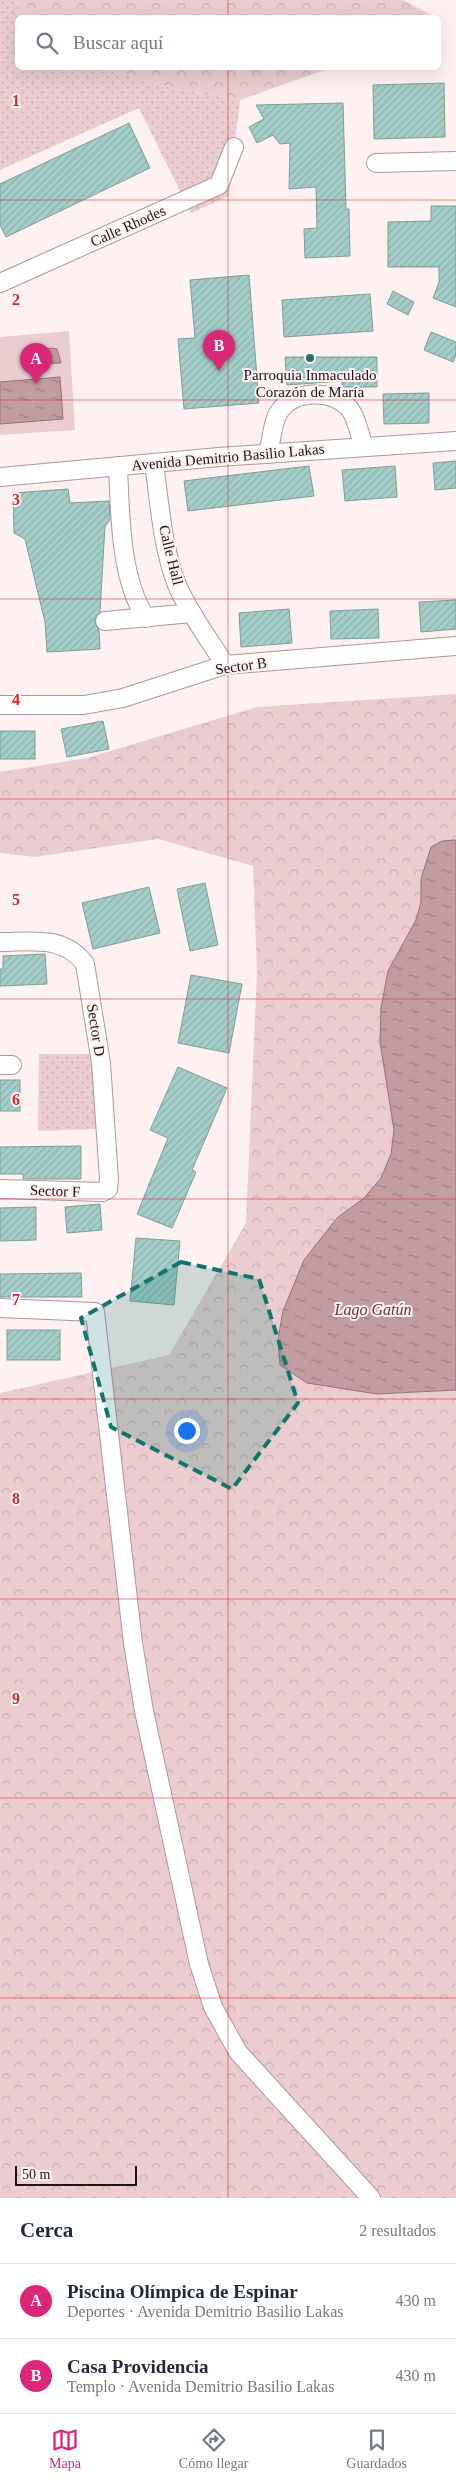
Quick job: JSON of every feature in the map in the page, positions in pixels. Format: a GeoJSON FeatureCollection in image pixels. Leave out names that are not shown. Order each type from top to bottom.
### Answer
{"type":"FeatureCollection","features":[{"type":"Feature","properties":{"kind":"street","name":"Calle Rhodes"},"geometry":{"type":"LineString","coordinates":[[0,283],[219,185],[234,147]]}},
{"type":"Feature","properties":{"kind":"street"},"geometry":{"type":"LineString","coordinates":[[376,163],[456,161]]}},
{"type":"Feature","properties":{"kind":"street"},"geometry":{"type":"LineString","coordinates":[[268,454],[278,412],[293,399],[313,394],[334,397],[349,408],[364,447]]}},
{"type":"Feature","properties":{"kind":"street","name":"Avenida Demitrio Basilio Lakas"},"geometry":{"type":"LineString","coordinates":[[0,477],[456,440]]}},
{"type":"Feature","properties":{"kind":"street","name":"Calle Hall"},"geometry":{"type":"LineString","coordinates":[[154,464],[171,565],[183,598],[225,665]]}},
{"type":"Feature","properties":{"kind":"street"},"geometry":{"type":"LineString","coordinates":[[118,466],[128,573],[139,607],[146,618]]}},
{"type":"Feature","properties":{"kind":"street"},"geometry":{"type":"LineString","coordinates":[[105,621],[192,613]]}},
{"type":"Feature","properties":{"kind":"street","name":"Sector B"},"geometry":{"type":"LineString","coordinates":[[0,705],[84,705],[123,698],[225,665],[456,646]]}},
{"type":"Feature","properties":{"kind":"street","name":"Sector D"},"geometry":{"type":"LineString","coordinates":[[0,942],[42,942],[63,945],[76,952],[85,964],[101,1063],[108,1189]]}},
{"type":"Feature","properties":{"kind":"street","name":"Sector F"},"geometry":{"type":"LineString","coordinates":[[0,1188],[103,1192],[108,1189]]}},
{"type":"Feature","properties":{"kind":"street"},"geometry":{"type":"LineString","coordinates":[[0,1308],[94,1312],[133,1643],[146,1720],[199,1964],[214,2007],[238,2052],[371,2198]]}},
{"type":"Feature","properties":{"kind":"highlighted area"},"geometry":{"type":"Polygon","coordinates":[[[181,1262],[259,1279],[298,1403],[232,1489],[111,1427],[81,1318],[181,1262]]]}},
{"type":"Feature","properties":{"kind":"green space"},"geometry":{"type":"Polygon","coordinates":[[[0,0],[14,0],[23,15],[15,15],[15,70],[112,70],[171,88],[240,100],[229,196],[191,213],[139,108],[0,170],[0,0]]]}},
{"type":"Feature","properties":{"kind":"green space"},"geometry":{"type":"Polygon","coordinates":[[[14,0],[403,0],[431,15],[22,15],[14,0]]]}},
{"type":"Feature","properties":{"kind":"green space"},"geometry":{"type":"Polygon","coordinates":[[[112,70],[324,70],[240,100],[171,88],[112,70]]]}},
{"type":"Feature","properties":{"kind":"green space"},"geometry":{"type":"Polygon","coordinates":[[[69,331],[75,430],[0,435],[0,337],[69,331]]]}},
{"type":"Feature","properties":{"kind":"green space"},"geometry":{"type":"Polygon","coordinates":[[[456,694],[456,840],[442,841],[431,847],[421,879],[421,902],[416,920],[388,971],[380,1042],[394,1130],[391,1154],[381,1178],[364,1198],[337,1218],[377,1394],[456,1390],[456,2198],[0,2198],[0,1393],[169,1355],[246,1223],[257,972],[253,866],[158,839],[35,857],[0,853],[0,772],[87,758],[257,707],[456,694]]]}},
{"type":"Feature","properties":{"kind":"green space"},"geometry":{"type":"Polygon","coordinates":[[[39,1054],[93,1054],[97,1129],[38,1131],[39,1054]]]}},
{"type":"Feature","properties":{"kind":"water"},"geometry":{"type":"Polygon","coordinates":[[[51,348],[57,349],[61,363],[25,364],[26,354],[51,348]]]}},
{"type":"Feature","properties":{"kind":"water"},"geometry":{"type":"Polygon","coordinates":[[[60,377],[63,419],[0,424],[0,382],[60,377]]]}},
{"type":"Feature","properties":{"kind":"water","name":"Lago Gatún"},"geometry":{"type":"Polygon","coordinates":[[[456,840],[456,1390],[377,1394],[307,1383],[280,1365],[278,1339],[283,1311],[304,1260],[337,1218],[364,1198],[381,1178],[391,1154],[394,1130],[380,1042],[381,1008],[388,971],[416,920],[421,902],[421,879],[431,847],[442,841],[456,840]]]}},
{"type":"Feature","properties":{"kind":"building"},"geometry":{"type":"Polygon","coordinates":[[[444,83],[445,137],[374,139],[373,85],[444,83]]]}},
{"type":"Feature","properties":{"kind":"building"},"geometry":{"type":"Polygon","coordinates":[[[343,103],[346,209],[349,209],[350,256],[305,258],[304,229],[317,228],[316,187],[289,189],[290,143],[280,144],[273,135],[257,143],[249,127],[264,119],[256,105],[343,103]]]}},
{"type":"Feature","properties":{"kind":"building"},"geometry":{"type":"Polygon","coordinates":[[[129,123],[150,168],[6,237],[0,225],[0,184],[129,123]]]}},
{"type":"Feature","properties":{"kind":"building"},"geometry":{"type":"Polygon","coordinates":[[[431,206],[456,206],[456,307],[433,298],[439,282],[439,267],[388,267],[388,222],[431,221],[431,206]]]}},
{"type":"Feature","properties":{"kind":"building"},"geometry":{"type":"Polygon","coordinates":[[[249,275],[259,403],[184,409],[178,339],[195,338],[190,280],[249,275]]]}},
{"type":"Feature","properties":{"kind":"building"},"geometry":{"type":"Polygon","coordinates":[[[393,291],[414,302],[408,315],[387,304],[393,291]]]}},
{"type":"Feature","properties":{"kind":"building"},"geometry":{"type":"Polygon","coordinates":[[[370,294],[373,331],[284,337],[282,300],[370,294]]]}},
{"type":"Feature","properties":{"kind":"building"},"geometry":{"type":"Polygon","coordinates":[[[431,332],[456,342],[456,355],[453,362],[424,350],[431,332]]]}},
{"type":"Feature","properties":{"kind":"building"},"geometry":{"type":"Polygon","coordinates":[[[285,357],[377,357],[377,387],[342,387],[342,381],[287,385],[285,357]]]}},
{"type":"Feature","properties":{"kind":"building"},"geometry":{"type":"Polygon","coordinates":[[[429,393],[429,423],[384,424],[383,394],[429,393]]]}},
{"type":"Feature","properties":{"kind":"building"},"geometry":{"type":"Polygon","coordinates":[[[456,461],[456,488],[435,490],[433,463],[456,461]]]}},
{"type":"Feature","properties":{"kind":"building"},"geometry":{"type":"Polygon","coordinates":[[[309,466],[314,496],[188,511],[184,481],[309,466]]]}},
{"type":"Feature","properties":{"kind":"building"},"geometry":{"type":"Polygon","coordinates":[[[395,466],[397,497],[345,501],[342,470],[395,466]]]}},
{"type":"Feature","properties":{"kind":"building"},"geometry":{"type":"Polygon","coordinates":[[[68,489],[70,503],[109,501],[110,520],[105,526],[100,612],[94,621],[99,630],[100,649],[47,652],[45,622],[25,539],[14,533],[13,493],[68,489]]]}},
{"type":"Feature","properties":{"kind":"building"},"geometry":{"type":"Polygon","coordinates":[[[456,600],[456,629],[421,632],[419,602],[456,600]]]}},
{"type":"Feature","properties":{"kind":"building"},"geometry":{"type":"Polygon","coordinates":[[[289,609],[292,643],[241,647],[239,613],[289,609]]]}},
{"type":"Feature","properties":{"kind":"building"},"geometry":{"type":"Polygon","coordinates":[[[378,609],[379,638],[331,639],[330,611],[378,609]]]}},
{"type":"Feature","properties":{"kind":"building"},"geometry":{"type":"Polygon","coordinates":[[[103,721],[109,749],[67,757],[61,729],[103,721]]]}},
{"type":"Feature","properties":{"kind":"building"},"geometry":{"type":"Polygon","coordinates":[[[0,731],[35,731],[35,759],[0,759],[0,731]]]}},
{"type":"Feature","properties":{"kind":"building"},"geometry":{"type":"Polygon","coordinates":[[[205,883],[218,945],[190,951],[177,889],[205,883]]]}},
{"type":"Feature","properties":{"kind":"building"},"geometry":{"type":"Polygon","coordinates":[[[149,887],[160,933],[93,949],[82,903],[149,887]]]}},
{"type":"Feature","properties":{"kind":"building"},"geometry":{"type":"Polygon","coordinates":[[[45,954],[47,984],[0,986],[0,969],[3,969],[3,956],[45,954]]]}},
{"type":"Feature","properties":{"kind":"building"},"geometry":{"type":"Polygon","coordinates":[[[191,975],[242,984],[229,1053],[178,1043],[191,975]]]}},
{"type":"Feature","properties":{"kind":"building"},"geometry":{"type":"Polygon","coordinates":[[[178,1067],[227,1088],[192,1170],[196,1172],[172,1228],[137,1214],[168,1138],[150,1130],[178,1067]]]}},
{"type":"Feature","properties":{"kind":"building"},"geometry":{"type":"Polygon","coordinates":[[[0,1080],[20,1080],[20,1111],[0,1111],[0,1080]]]}},
{"type":"Feature","properties":{"kind":"building"},"geometry":{"type":"Polygon","coordinates":[[[81,1146],[81,1179],[23,1179],[23,1174],[0,1174],[0,1147],[81,1146]]]}},
{"type":"Feature","properties":{"kind":"building"},"geometry":{"type":"Polygon","coordinates":[[[100,1204],[102,1230],[67,1233],[65,1207],[100,1204]]]}},
{"type":"Feature","properties":{"kind":"building"},"geometry":{"type":"Polygon","coordinates":[[[36,1207],[36,1240],[0,1241],[0,1208],[36,1207]]]}},
{"type":"Feature","properties":{"kind":"building"},"geometry":{"type":"Polygon","coordinates":[[[136,1238],[180,1241],[174,1305],[130,1301],[136,1238]]]}},
{"type":"Feature","properties":{"kind":"building"},"geometry":{"type":"Polygon","coordinates":[[[81,1273],[82,1297],[0,1297],[0,1274],[81,1273]]]}},
{"type":"Feature","properties":{"kind":"building"},"geometry":{"type":"Polygon","coordinates":[[[7,1330],[60,1330],[60,1360],[7,1360],[7,1330]]]}},
{"type":"Feature","properties":{"kind":"place","name":"Parroquia Inmaculado Corazón de María"},"geometry":{"type":"Point","coordinates":[310,358]}},
{"type":"Feature","properties":{"kind":"place","name":"Casa Providencia"},"geometry":{"type":"Point","coordinates":[219,371]}},
{"type":"Feature","properties":{"kind":"place","name":"Piscina Olímpica de Espinar"},"geometry":{"type":"Point","coordinates":[36,384]}}]}
